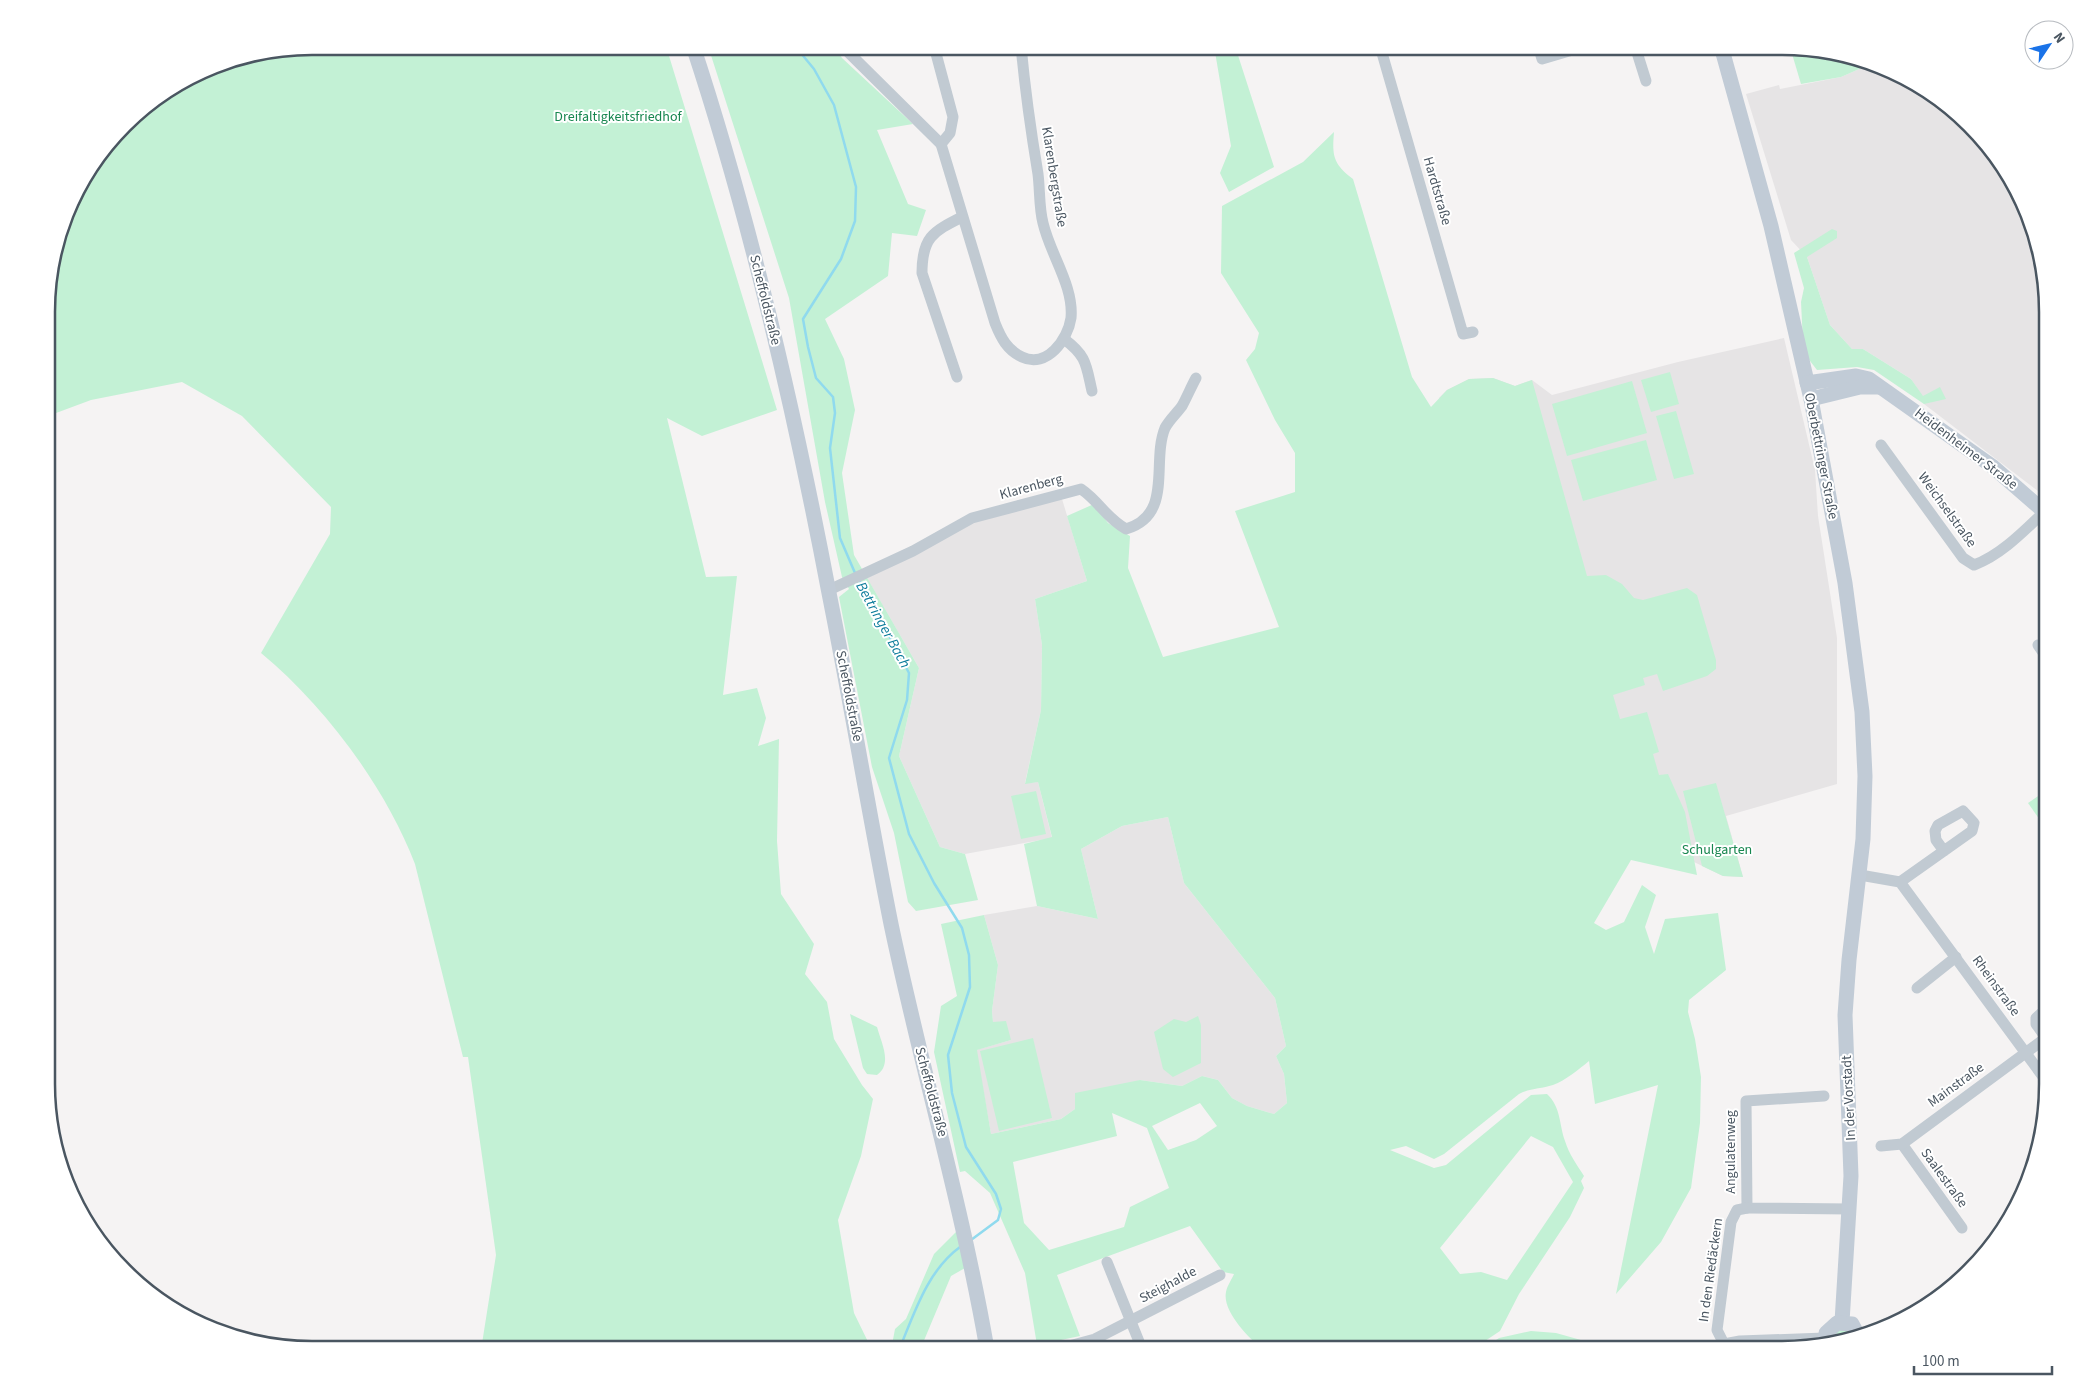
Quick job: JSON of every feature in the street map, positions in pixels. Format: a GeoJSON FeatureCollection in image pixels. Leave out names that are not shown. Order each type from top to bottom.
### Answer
{"type":"FeatureCollection","features":[{"type":"Feature","properties":{"kind":"street","name":"Scheffoldstraße"},"geometry":{"type":"LineString","coordinates":[[696,55],[710,97],[768,309],[834,588],[891,924],[965,1232],[985,1341]]}},
{"type":"Feature","properties":{"kind":"street"},"geometry":{"type":"LineString","coordinates":[[851,55],[941,144],[995,323],[1003,342],[1012,352],[1025,359],[1038,359],[1050,354],[1064,339],[1079,350],[1084,358],[1092,391]]}},
{"type":"Feature","properties":{"kind":"street"},"geometry":{"type":"LineString","coordinates":[[936,55],[953,117],[950,133],[941,144]]}},
{"type":"Feature","properties":{"kind":"street","name":"Klarenbergstraße"},"geometry":{"type":"LineString","coordinates":[[1022,55],[1043,223],[1067,291],[1071,317],[1064,339]]}},
{"type":"Feature","properties":{"kind":"street","name":"Hardtstraße"},"geometry":{"type":"LineString","coordinates":[[1383,55],[1463,334],[1473,332]]}},
{"type":"Feature","properties":{"kind":"street"},"geometry":{"type":"LineString","coordinates":[[1541,55],[1542,59],[1556,55]]}},
{"type":"Feature","properties":{"kind":"street"},"geometry":{"type":"LineString","coordinates":[[1638,55],[1646,82]]}},
{"type":"Feature","properties":{"kind":"street","name":"Oberbettringer Straße"},"geometry":{"type":"LineString","coordinates":[[1724,55],[1771,226],[1811,399],[1843,573],[1859,678],[1865,776],[1860,875]]}},
{"type":"Feature","properties":{"kind":"street"},"geometry":{"type":"LineString","coordinates":[[957,377],[922,274],[922,257],[926,242],[938,230],[962,217]]}},
{"type":"Feature","properties":{"kind":"street","name":"Heidenheimer Straße"},"geometry":{"type":"LineString","coordinates":[[1807,383],[1856,376],[1869,379],[1992,466],[2039,507]]}},
{"type":"Feature","properties":{"kind":"street","name":"Klarenberg"},"geometry":{"type":"LineString","coordinates":[[834,588],[868,573],[972,518],[1081,489],[1093,497],[1110,520],[1126,529],[1140,525],[1154,506],[1159,490],[1160,458],[1166,428],[1182,406],[1196,378]]}},
{"type":"Feature","properties":{"kind":"street"},"geometry":{"type":"LineString","coordinates":[[1811,399],[1860,388],[1882,387]]}},
{"type":"Feature","properties":{"kind":"street","name":"Weichselstraße"},"geometry":{"type":"LineString","coordinates":[[1881,445],[1963,558],[1974,565],[1998,551],[2039,519]]}},
{"type":"Feature","properties":{"kind":"street"},"geometry":{"type":"LineString","coordinates":[[1860,875],[1900,882],[1944,851]]}},
{"type":"Feature","properties":{"kind":"street","name":"In der Vorstadt"},"geometry":{"type":"LineString","coordinates":[[1842,1322],[1850,1209],[1851,1142],[1845,1015],[1849,960],[1860,875]]}},
{"type":"Feature","properties":{"kind":"street","name":"Rheinstraße"},"geometry":{"type":"LineString","coordinates":[[1900,882],[2039,1071]]}},
{"type":"Feature","properties":{"kind":"street","name":"Rheinstraße"},"geometry":{"type":"LineString","coordinates":[[1917,988],[1956,957]]}},
{"type":"Feature","properties":{"kind":"street","name":"Mainstraße"},"geometry":{"type":"LineString","coordinates":[[2039,1015],[2036,1018],[2036,1024],[2039,1028]]}},
{"type":"Feature","properties":{"kind":"street","name":"Mainstraße"},"geometry":{"type":"LineString","coordinates":[[1902,1144],[2039,1043]]}},
{"type":"Feature","properties":{"kind":"street","name":"Angulatenweg"},"geometry":{"type":"LineString","coordinates":[[1824,1096],[1746,1101],[1746,1208],[1850,1209]]}},
{"type":"Feature","properties":{"kind":"street"},"geometry":{"type":"LineString","coordinates":[[1881,1146],[1902,1144]]}},
{"type":"Feature","properties":{"kind":"street","name":"Saalestraße"},"geometry":{"type":"LineString","coordinates":[[1902,1144],[1962,1228]]}},
{"type":"Feature","properties":{"kind":"street","name":"In den Riedäckern"},"geometry":{"type":"LineString","coordinates":[[1720,1341],[1717,1330],[1731,1222],[1737,1210],[1746,1208]]}},
{"type":"Feature","properties":{"kind":"street","name":"Steighalde"},"geometry":{"type":"LineString","coordinates":[[1107,1262],[1130,1322]]}},
{"type":"Feature","properties":{"kind":"street","name":"Steighalde"},"geometry":{"type":"LineString","coordinates":[[1088,1341],[1130,1322],[1220,1275]]}},
{"type":"Feature","properties":{"kind":"street"},"geometry":{"type":"LineString","coordinates":[[1130,1322],[1138,1341]]}},
{"type":"Feature","properties":{"kind":"street"},"geometry":{"type":"LineString","coordinates":[[1828,1337],[1832,1325],[1842,1322],[1852,1324],[1855,1330]]}},
{"type":"Feature","properties":{"kind":"shaded area"},"geometry":{"type":"Polygon","coordinates":[[[1861,68],[1896,82],[1925,98],[1964,130],[1996,169],[2012,198],[2030,246],[2037,279],[2039,312],[2039,492],[1924,404],[1923,397],[1911,379],[1863,349],[1852,349],[1830,325],[1807,257],[1791,240],[1746,94],[1779,85],[1780,89],[1841,77],[1861,68]]]}},
{"type":"Feature","properties":{"kind":"shaded area"},"geometry":{"type":"Polygon","coordinates":[[[1784,338],[1815,470],[1818,516],[1837,638],[1837,784],[1726,816],[1743,877],[1723,876],[1665,848],[1439,398],[1447,390],[1469,379],[1493,378],[1515,386],[1532,380],[1552,395],[1678,362],[1784,338]]]}},
{"type":"Feature","properties":{"kind":"shaded area"},"geometry":{"type":"Polygon","coordinates":[[[1062,499],[1087,581],[1035,599],[1042,645],[1041,710],[1025,783],[1038,782],[1052,838],[965,854],[940,847],[899,756],[919,668],[867,578],[976,521],[1062,499]]]}},
{"type":"Feature","properties":{"kind":"shaded area"},"geometry":{"type":"Polygon","coordinates":[[[1168,817],[1184,883],[1275,998],[1286,1046],[1276,1056],[1284,1074],[1287,1103],[1274,1114],[1247,1106],[1232,1098],[1218,1080],[1202,1076],[1182,1086],[1140,1080],[1075,1109],[1061,1119],[991,1134],[976,1050],[1011,1040],[993,1023],[992,1011],[998,965],[984,915],[1037,906],[1098,919],[1081,849],[1122,826],[1168,817]]]}},
{"type":"Feature","properties":{"kind":"green space","name":"Dreifaltigkeitsfriedhof"},"geometry":{"type":"Polygon","coordinates":[[[312,55],[669,55],[777,410],[702,436],[667,418],[706,577],[737,576],[723,695],[757,688],[766,718],[758,746],[779,739],[777,841],[781,894],[814,944],[805,974],[827,1002],[834,1039],[862,1085],[873,1099],[861,1156],[838,1220],[854,1313],[868,1341],[482,1341],[496,1255],[468,1057],[463,1057],[415,864],[387,805],[350,749],[330,722],[307,697],[261,653],[330,534],[331,507],[242,416],[182,382],[91,400],[55,413],[55,312],[57,279],[64,246],[82,198],[98,169],[130,130],[169,98],[184,89],[230,69],[279,57],[312,55]]]}},
{"type":"Feature","properties":{"kind":"green space"},"geometry":{"type":"Polygon","coordinates":[[[711,55],[840,55],[913,124],[877,130],[908,204],[926,210],[917,236],[892,233],[888,276],[825,319],[844,359],[855,410],[842,473],[854,555],[919,668],[899,756],[940,847],[965,854],[978,900],[916,911],[908,902],[894,833],[872,767],[839,597],[849,589],[842,577],[825,502],[789,298],[711,55]]]}},
{"type":"Feature","properties":{"kind":"green space"},"geometry":{"type":"Polygon","coordinates":[[[1216,55],[1238,55],[1274,167],[1229,192],[1220,173],[1231,146],[1216,55]]]}},
{"type":"Feature","properties":{"kind":"green space"},"geometry":{"type":"Polygon","coordinates":[[[1793,56],[1832,60],[1861,68],[1841,77],[1801,84],[1793,56]]]}},
{"type":"Feature","properties":{"kind":"green space"},"geometry":{"type":"Polygon","coordinates":[[[1334,132],[1333,147],[1335,159],[1341,169],[1353,179],[1412,377],[1431,407],[1447,390],[1469,379],[1493,378],[1515,386],[1532,380],[1587,576],[1606,575],[1622,584],[1634,598],[1643,600],[1687,588],[1697,595],[1716,660],[1716,669],[1707,676],[1663,691],[1657,674],[1643,678],[1645,685],[1613,695],[1620,719],[1647,712],[1659,752],[1653,754],[1659,775],[1668,774],[1685,812],[1697,875],[1631,860],[1594,923],[1606,930],[1624,922],[1642,885],[1656,895],[1645,927],[1654,954],[1665,919],[1718,913],[1726,970],[1689,1000],[1688,1012],[1695,1039],[1701,1077],[1700,1123],[1691,1188],[1661,1242],[1616,1294],[1658,1085],[1595,1104],[1589,1061],[1558,1083],[1519,1094],[1444,1154],[1434,1159],[1406,1146],[1390,1150],[1434,1168],[1446,1165],[1531,1095],[1547,1094],[1555,1104],[1567,1146],[1584,1176],[1581,1181],[1584,1188],[1570,1217],[1519,1294],[1500,1331],[1485,1341],[1253,1341],[1238,1324],[1228,1307],[1226,1292],[1234,1274],[1223,1272],[1190,1226],[1057,1275],[1080,1336],[1056,1341],[1036,1341],[1025,1273],[990,1193],[965,1171],[960,1172],[934,1052],[941,1006],[957,996],[941,924],[984,915],[998,965],[992,1011],[993,1022],[1006,1021],[1011,1040],[977,1050],[991,1134],[1061,1119],[1075,1109],[1075,1093],[1140,1080],[1182,1086],[1202,1076],[1218,1080],[1232,1098],[1247,1106],[1274,1114],[1287,1103],[1284,1074],[1276,1056],[1286,1046],[1275,998],[1184,883],[1168,817],[1122,826],[1081,849],[1098,919],[1037,906],[1024,844],[1052,837],[1038,782],[1025,784],[1041,710],[1042,645],[1035,599],[1087,581],[1067,516],[1094,504],[1108,523],[1130,536],[1128,568],[1163,657],[1279,627],[1235,511],[1295,492],[1295,453],[1275,420],[1246,360],[1255,349],[1259,333],[1221,273],[1222,206],[1303,162],[1334,132]],[[1200,1103],[1152,1126],[1168,1150],[1196,1140],[1217,1126],[1200,1103]],[[1112,1113],[1117,1136],[1013,1162],[1024,1223],[1049,1250],[1124,1227],[1130,1207],[1169,1188],[1147,1128],[1112,1113]],[[1531,1136],[1440,1248],[1460,1274],[1481,1272],[1507,1280],[1573,1182],[1553,1147],[1531,1136]]]}},
{"type":"Feature","properties":{"kind":"green space"},"geometry":{"type":"Polygon","coordinates":[[[1832,229],[1837,231],[1837,238],[1807,257],[1830,325],[1852,349],[1863,349],[1911,379],[1923,396],[1940,387],[1946,399],[1924,404],[1874,370],[1857,367],[1817,370],[1807,357],[1803,343],[1801,302],[1804,288],[1794,253],[1832,229]]]}},
{"type":"Feature","properties":{"kind":"green space"},"geometry":{"type":"Polygon","coordinates":[[[1670,372],[1679,404],[1651,412],[1641,380],[1670,372]]]}},
{"type":"Feature","properties":{"kind":"green space"},"geometry":{"type":"Polygon","coordinates":[[[1632,381],[1647,433],[1567,456],[1552,404],[1632,381]]]}},
{"type":"Feature","properties":{"kind":"green space"},"geometry":{"type":"Polygon","coordinates":[[[1676,411],[1694,474],[1674,479],[1656,416],[1676,411]]]}},
{"type":"Feature","properties":{"kind":"green space"},"geometry":{"type":"Polygon","coordinates":[[[1646,440],[1657,480],[1583,501],[1571,460],[1646,440]]]}},
{"type":"Feature","properties":{"kind":"green space","name":"Schulgarten"},"geometry":{"type":"Polygon","coordinates":[[[1716,783],[1743,877],[1723,876],[1702,866],[1683,791],[1716,783]]]}},
{"type":"Feature","properties":{"kind":"green space"},"geometry":{"type":"Polygon","coordinates":[[[1036,791],[1046,834],[1021,839],[1011,796],[1036,791]]]}},
{"type":"Feature","properties":{"kind":"green space"},"geometry":{"type":"Polygon","coordinates":[[[2039,795],[2039,819],[2028,803],[2039,795]]]}},
{"type":"Feature","properties":{"kind":"green space"},"geometry":{"type":"Polygon","coordinates":[[[850,1014],[877,1027],[885,1059],[882,1070],[877,1075],[867,1074],[863,1068],[850,1014]]]}},
{"type":"Feature","properties":{"kind":"green space"},"geometry":{"type":"Polygon","coordinates":[[[1198,1016],[1201,1025],[1201,1063],[1173,1077],[1163,1069],[1154,1032],[1174,1019],[1186,1022],[1198,1016]]]}},
{"type":"Feature","properties":{"kind":"green space"},"geometry":{"type":"Polygon","coordinates":[[[1033,1038],[1052,1118],[999,1131],[980,1051],[1033,1038]]]}},
{"type":"Feature","properties":{"kind":"green space"},"geometry":{"type":"Polygon","coordinates":[[[958,1230],[965,1268],[951,1276],[924,1341],[893,1341],[895,1329],[906,1319],[934,1254],[958,1230]]]}},
{"type":"Feature","properties":{"kind":"green space"},"geometry":{"type":"Polygon","coordinates":[[[1843,1327],[1848,1332],[1831,1336],[1843,1327]]]}},
{"type":"Feature","properties":{"kind":"green space"},"geometry":{"type":"Polygon","coordinates":[[[1531,1331],[1556,1333],[1584,1341],[1495,1341],[1499,1338],[1531,1331]]]}},
{"type":"Feature","properties":{"kind":"waterway","name":"Bettringer Bach"},"geometry":{"type":"LineString","coordinates":[[802,55],[814,69],[834,105],[856,187],[855,221],[841,259],[803,319],[816,378],[833,397],[835,413],[830,448],[840,538],[855,573]]}},
{"type":"Feature","properties":{"kind":"waterway","name":"Bettringer Bach"},"geometry":{"type":"LineString","coordinates":[[859,580],[909,673],[907,700],[889,758],[909,834],[934,883],[962,928],[969,955],[970,987],[948,1055],[952,1093],[966,1147],[996,1194],[1001,1209],[998,1220],[971,1240]]}},
{"type":"Feature","properties":{"kind":"waterway","name":"Bettringer Bach"},"geometry":{"type":"LineString","coordinates":[[903,1341],[916,1308],[930,1281],[939,1268],[960,1247]]}}]}
